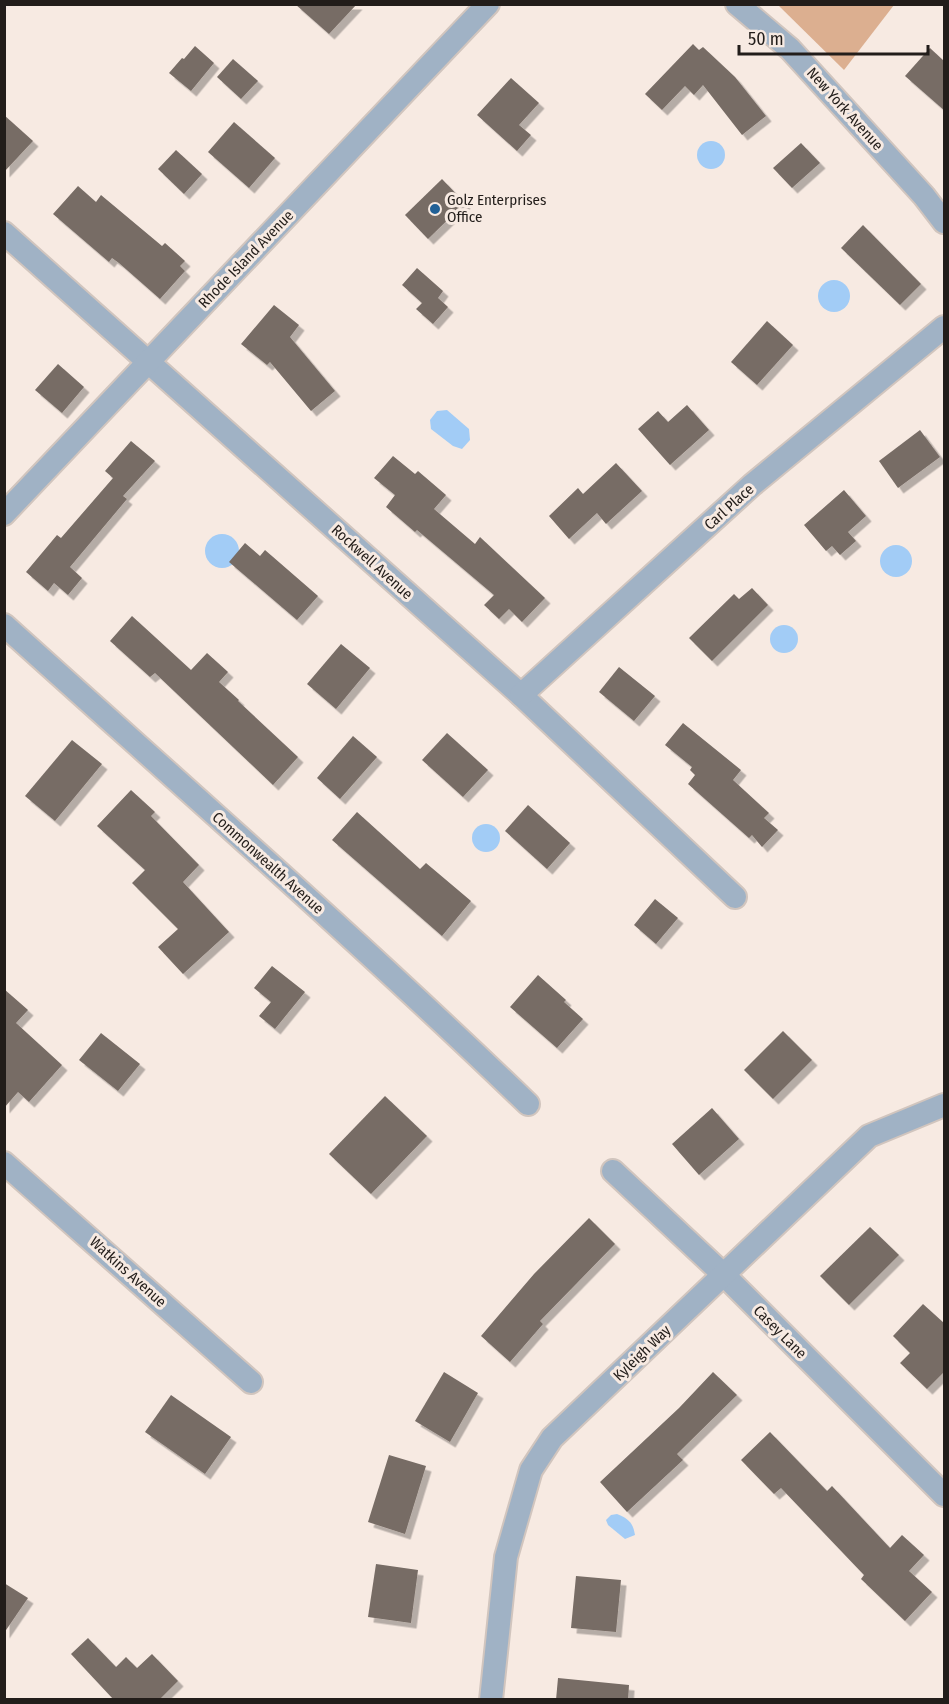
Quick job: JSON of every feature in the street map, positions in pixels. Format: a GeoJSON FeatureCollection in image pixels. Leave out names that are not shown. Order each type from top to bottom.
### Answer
{"type":"FeatureCollection","features":[{"type":"Feature","properties":{"kind":"street","name":"Rhode Island Avenue"},"geometry":{"type":"LineString","coordinates":[[4,514],[488,4]]}},
{"type":"Feature","properties":{"kind":"street","name":"New York Avenue"},"geometry":{"type":"LineString","coordinates":[[737,4],[790,49],[945,222]]}},
{"type":"Feature","properties":{"kind":"street","name":"Rockwell Avenue"},"geometry":{"type":"LineString","coordinates":[[4,233],[521,695],[735,897]]}},
{"type":"Feature","properties":{"kind":"street","name":"Carl Place"},"geometry":{"type":"LineString","coordinates":[[521,695],[753,485],[945,327]]}},
{"type":"Feature","properties":{"kind":"street","name":"Commonwealth Avenue"},"geometry":{"type":"LineString","coordinates":[[4,626],[314,904],[528,1104]]}},
{"type":"Feature","properties":{"kind":"street","name":"Kyleigh Way"},"geometry":{"type":"LineString","coordinates":[[491,1700],[506,1557],[531,1470],[552,1438],[869,1136],[945,1105]]}},
{"type":"Feature","properties":{"kind":"street","name":"Watkins Avenue"},"geometry":{"type":"LineString","coordinates":[[4,1163],[251,1382]]}},
{"type":"Feature","properties":{"kind":"street","name":"Casey Lane"},"geometry":{"type":"LineString","coordinates":[[613,1171],[724,1275],[945,1495]]}},
{"type":"Feature","properties":{"kind":"shaded area"},"geometry":{"type":"Polygon","coordinates":[[[778,5],[894,5],[844,70],[778,5]]]}},
{"type":"Feature","properties":{"kind":"water"},"geometry":{"type":"Polygon","coordinates":[[[711,141],[721,145],[725,155],[721,165],[711,169],[701,165],[697,155],[701,145],[711,141]]]}},
{"type":"Feature","properties":{"kind":"water"},"geometry":{"type":"Polygon","coordinates":[[[834,280],[845,285],[850,296],[845,307],[834,312],[823,307],[818,296],[823,285],[834,280]]]}},
{"type":"Feature","properties":{"kind":"water"},"geometry":{"type":"Polygon","coordinates":[[[447,410],[469,429],[470,440],[462,449],[453,446],[431,429],[430,420],[437,411],[447,410]]]}},
{"type":"Feature","properties":{"kind":"water"},"geometry":{"type":"Polygon","coordinates":[[[222,534],[234,539],[239,551],[234,563],[222,568],[210,563],[205,551],[210,539],[222,534]]]}},
{"type":"Feature","properties":{"kind":"water"},"geometry":{"type":"Polygon","coordinates":[[[896,545],[907,550],[912,561],[907,572],[896,577],[885,572],[880,561],[885,550],[896,545]]]}},
{"type":"Feature","properties":{"kind":"water"},"geometry":{"type":"Polygon","coordinates":[[[784,625],[794,629],[798,639],[794,649],[784,653],[774,649],[770,639],[774,629],[784,625]]]}},
{"type":"Feature","properties":{"kind":"water"},"geometry":{"type":"Polygon","coordinates":[[[486,824],[496,828],[500,838],[496,848],[486,852],[476,848],[472,838],[476,828],[486,824]]]}},
{"type":"Feature","properties":{"kind":"water"},"geometry":{"type":"Polygon","coordinates":[[[617,1514],[630,1522],[635,1535],[625,1539],[608,1525],[606,1520],[611,1515],[617,1514]]]}},
{"type":"Feature","properties":{"kind":"building"},"geometry":{"type":"Polygon","coordinates":[[[295,4],[357,4],[329,34],[295,4]]]}},
{"type":"Feature","properties":{"kind":"building"},"geometry":{"type":"Polygon","coordinates":[[[693,44],[699,50],[703,47],[735,77],[766,116],[742,135],[703,85],[694,95],[685,86],[662,110],[645,94],[693,44]]]}},
{"type":"Feature","properties":{"kind":"building"},"geometry":{"type":"Polygon","coordinates":[[[195,46],[214,63],[191,91],[169,73],[195,46]]]}},
{"type":"Feature","properties":{"kind":"building"},"geometry":{"type":"Polygon","coordinates":[[[930,48],[945,62],[945,111],[905,76],[930,48]]]}},
{"type":"Feature","properties":{"kind":"building"},"geometry":{"type":"Polygon","coordinates":[[[233,59],[258,81],[241,99],[217,77],[233,59]]]}},
{"type":"Feature","properties":{"kind":"building"},"geometry":{"type":"Polygon","coordinates":[[[511,78],[539,103],[519,125],[531,135],[517,151],[477,115],[511,78]]]}},
{"type":"Feature","properties":{"kind":"building"},"geometry":{"type":"Polygon","coordinates":[[[4,115],[33,141],[4,172],[4,115]]]}},
{"type":"Feature","properties":{"kind":"building"},"geometry":{"type":"Polygon","coordinates":[[[234,122],[275,158],[249,188],[208,152],[234,122]]]}},
{"type":"Feature","properties":{"kind":"building"},"geometry":{"type":"Polygon","coordinates":[[[801,143],[820,163],[792,188],[773,168],[801,143]]]}},
{"type":"Feature","properties":{"kind":"building"},"geometry":{"type":"Polygon","coordinates":[[[176,150],[202,174],[184,194],[158,169],[176,150]]]}},
{"type":"Feature","properties":{"kind":"building","name":"Golz Enterprises Office"},"geometry":{"type":"Polygon","coordinates":[[[442,179],[465,203],[428,239],[405,215],[442,179]]]}},
{"type":"Feature","properties":{"kind":"building"},"geometry":{"type":"Polygon","coordinates":[[[78,186],[96,202],[101,195],[162,246],[165,243],[185,261],[180,266],[185,271],[160,299],[119,263],[112,258],[109,262],[53,214],[78,186]]]}},
{"type":"Feature","properties":{"kind":"building"},"geometry":{"type":"Polygon","coordinates":[[[863,225],[921,284],[900,305],[841,248],[863,225]]]}},
{"type":"Feature","properties":{"kind":"building"},"geometry":{"type":"Polygon","coordinates":[[[417,268],[443,291],[438,298],[448,307],[433,324],[416,309],[422,303],[402,285],[417,268]]]}},
{"type":"Feature","properties":{"kind":"building"},"geometry":{"type":"Polygon","coordinates":[[[274,305],[299,325],[290,337],[335,391],[311,411],[270,362],[267,365],[241,344],[274,305]]]}},
{"type":"Feature","properties":{"kind":"building"},"geometry":{"type":"Polygon","coordinates":[[[767,321],[793,345],[757,385],[731,362],[767,321]]]}},
{"type":"Feature","properties":{"kind":"building"},"geometry":{"type":"Polygon","coordinates":[[[58,364],[84,387],[62,413],[35,390],[58,364]]]}},
{"type":"Feature","properties":{"kind":"building"},"geometry":{"type":"Polygon","coordinates":[[[687,405],[709,430],[670,465],[638,429],[658,411],[668,422],[687,405]]]}},
{"type":"Feature","properties":{"kind":"building"},"geometry":{"type":"Polygon","coordinates":[[[920,430],[940,457],[898,488],[879,461],[920,430]]]}},
{"type":"Feature","properties":{"kind":"building"},"geometry":{"type":"Polygon","coordinates":[[[131,441],[155,461],[123,496],[127,499],[70,567],[82,578],[68,595],[54,583],[48,591],[26,572],[57,535],[61,538],[113,478],[105,471],[131,441]]]}},
{"type":"Feature","properties":{"kind":"building"},"geometry":{"type":"Polygon","coordinates":[[[393,456],[415,474],[418,471],[446,495],[434,509],[475,544],[480,537],[545,598],[522,622],[509,609],[499,619],[484,605],[494,595],[386,507],[395,495],[374,478],[393,456]]]}},
{"type":"Feature","properties":{"kind":"building"},"geometry":{"type":"Polygon","coordinates":[[[616,463],[642,491],[606,524],[597,513],[569,539],[549,516],[578,488],[583,494],[616,463]]]}},
{"type":"Feature","properties":{"kind":"building"},"geometry":{"type":"Polygon","coordinates":[[[844,490],[866,516],[848,532],[856,541],[840,555],[832,546],[826,551],[804,525],[844,490]]]}},
{"type":"Feature","properties":{"kind":"building"},"geometry":{"type":"Polygon","coordinates":[[[245,543],[260,556],[265,550],[318,596],[297,620],[229,562],[245,543]]]}},
{"type":"Feature","properties":{"kind":"building"},"geometry":{"type":"Polygon","coordinates":[[[752,588],[768,605],[712,661],[689,638],[734,594],[739,599],[752,588]]]}},
{"type":"Feature","properties":{"kind":"building"},"geometry":{"type":"Polygon","coordinates":[[[132,616],[191,670],[207,653],[228,672],[219,682],[298,757],[273,785],[155,673],[150,677],[110,641],[132,616]]]}},
{"type":"Feature","properties":{"kind":"building"},"geometry":{"type":"Polygon","coordinates":[[[341,644],[370,668],[336,709],[307,684],[341,644]]]}},
{"type":"Feature","properties":{"kind":"building"},"geometry":{"type":"Polygon","coordinates":[[[619,667],[655,696],[634,721],[599,692],[619,667]]]}},
{"type":"Feature","properties":{"kind":"building"},"geometry":{"type":"Polygon","coordinates":[[[683,723],[741,770],[733,780],[769,813],[764,818],[778,830],[762,847],[752,835],[749,838],[688,784],[695,775],[690,770],[692,767],[665,745],[683,723]]]}},
{"type":"Feature","properties":{"kind":"building"},"geometry":{"type":"Polygon","coordinates":[[[447,733],[488,770],[463,797],[422,760],[447,733]]]}},
{"type":"Feature","properties":{"kind":"building"},"geometry":{"type":"Polygon","coordinates":[[[353,736],[377,757],[340,799],[317,778],[353,736]]]}},
{"type":"Feature","properties":{"kind":"building"},"geometry":{"type":"Polygon","coordinates":[[[72,740],[102,764],[55,821],[25,796],[72,740]]]}},
{"type":"Feature","properties":{"kind":"building"},"geometry":{"type":"Polygon","coordinates":[[[131,790],[155,812],[151,816],[199,865],[183,882],[229,932],[183,974],[158,947],[178,929],[132,883],[145,870],[97,826],[131,790]]]}},
{"type":"Feature","properties":{"kind":"building"},"geometry":{"type":"Polygon","coordinates":[[[528,805],[570,843],[547,869],[505,831],[528,805]]]}},
{"type":"Feature","properties":{"kind":"building"},"geometry":{"type":"Polygon","coordinates":[[[357,812],[420,869],[426,863],[471,901],[442,936],[332,840],[357,812]]]}},
{"type":"Feature","properties":{"kind":"building"},"geometry":{"type":"Polygon","coordinates":[[[655,899],[678,918],[656,944],[634,925],[655,899]]]}},
{"type":"Feature","properties":{"kind":"building"},"geometry":{"type":"Polygon","coordinates":[[[272,966],[305,992],[275,1029],[259,1016],[271,1002],[254,988],[272,966]]]}},
{"type":"Feature","properties":{"kind":"building"},"geometry":{"type":"Polygon","coordinates":[[[538,975],[583,1019],[557,1048],[510,1007],[538,975]]]}},
{"type":"Feature","properties":{"kind":"building"},"geometry":{"type":"Polygon","coordinates":[[[4,989],[28,1010],[16,1023],[62,1065],[29,1102],[18,1092],[4,1108],[4,989]]]}},
{"type":"Feature","properties":{"kind":"building"},"geometry":{"type":"Polygon","coordinates":[[[783,1031],[812,1060],[773,1099],[744,1070],[783,1031]]]}},
{"type":"Feature","properties":{"kind":"building"},"geometry":{"type":"Polygon","coordinates":[[[101,1033],[140,1064],[118,1091],[79,1060],[101,1033]]]}},
{"type":"Feature","properties":{"kind":"building"},"geometry":{"type":"Polygon","coordinates":[[[385,1096],[427,1136],[371,1194],[329,1154],[385,1096]]]}},
{"type":"Feature","properties":{"kind":"building"},"geometry":{"type":"Polygon","coordinates":[[[712,1108],[739,1139],[699,1175],[672,1144],[712,1108]]]}},
{"type":"Feature","properties":{"kind":"building"},"geometry":{"type":"Polygon","coordinates":[[[589,1218],[615,1244],[540,1321],[543,1324],[510,1362],[481,1336],[534,1274],[589,1218]]]}},
{"type":"Feature","properties":{"kind":"building"},"geometry":{"type":"Polygon","coordinates":[[[870,1227],[899,1255],[849,1305],[820,1276],[870,1227]]]}},
{"type":"Feature","properties":{"kind":"building"},"geometry":{"type":"Polygon","coordinates":[[[923,1304],[945,1324],[945,1371],[927,1389],[900,1363],[910,1353],[893,1336],[923,1304]]]}},
{"type":"Feature","properties":{"kind":"building"},"geometry":{"type":"Polygon","coordinates":[[[444,1372],[478,1393],[450,1442],[415,1421],[444,1372]]]}},
{"type":"Feature","properties":{"kind":"building"},"geometry":{"type":"Polygon","coordinates":[[[713,1372],[737,1395],[677,1454],[683,1460],[627,1512],[600,1482],[679,1408],[713,1372]]]}},
{"type":"Feature","properties":{"kind":"building"},"geometry":{"type":"Polygon","coordinates":[[[171,1395],[231,1437],[205,1474],[145,1432],[171,1395]]]}},
{"type":"Feature","properties":{"kind":"building"},"geometry":{"type":"Polygon","coordinates":[[[770,1432],[827,1491],[832,1486],[890,1548],[902,1535],[924,1555],[909,1571],[932,1592],[905,1621],[861,1579],[864,1575],[781,1488],[774,1494],[741,1460],[770,1432]]]}},
{"type":"Feature","properties":{"kind":"building"},"geometry":{"type":"Polygon","coordinates":[[[389,1455],[426,1466],[405,1534],[368,1522],[389,1455]]]}},
{"type":"Feature","properties":{"kind":"building"},"geometry":{"type":"Polygon","coordinates":[[[376,1564],[418,1570],[411,1623],[368,1617],[376,1564]]]}},
{"type":"Feature","properties":{"kind":"building"},"geometry":{"type":"Polygon","coordinates":[[[576,1576],[621,1580],[616,1632],[571,1628],[576,1576]]]}},
{"type":"Feature","properties":{"kind":"building"},"geometry":{"type":"Polygon","coordinates":[[[4,1583],[28,1598],[4,1633],[4,1583]]]}},
{"type":"Feature","properties":{"kind":"building"},"geometry":{"type":"Polygon","coordinates":[[[88,1638],[116,1667],[126,1657],[137,1668],[152,1654],[178,1681],[159,1700],[114,1700],[71,1654],[88,1638]]]}},
{"type":"Feature","properties":{"kind":"building"},"geometry":{"type":"Polygon","coordinates":[[[558,1678],[629,1685],[628,1700],[556,1700],[558,1678]]]}},
{"type":"Feature","properties":{"kind":"place","name":"Golz Enterprises Office"},"geometry":{"type":"Point","coordinates":[435,209]}}]}
